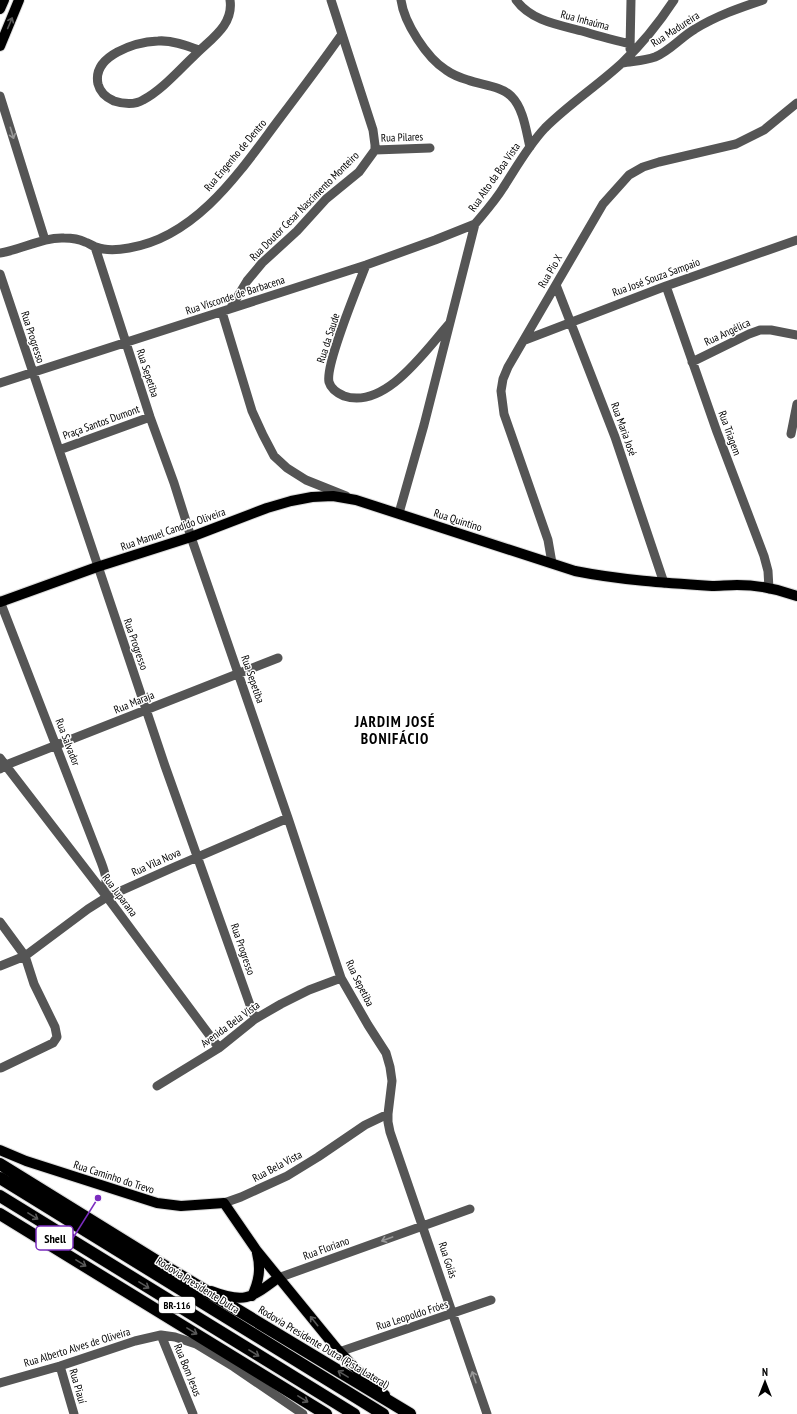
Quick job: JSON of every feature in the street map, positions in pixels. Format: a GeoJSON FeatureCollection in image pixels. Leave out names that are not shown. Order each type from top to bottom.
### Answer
{"type":"FeatureCollection","features":[{"type":"Feature","properties":{"kind":"highway","name":"Rodovia Presidente Dutra (Pista Lateral)"},"geometry":{"type":"LineString","coordinates":[[0,1164],[402,1412]]}},
{"type":"Feature","properties":{"kind":"highway","name":"Rodovia Presidente Dutra"},"geometry":{"type":"LineString","coordinates":[[0,1178],[382,1414]]}},
{"type":"Feature","properties":{"kind":"highway","name":"BR-116"},"geometry":{"type":"LineString","coordinates":[[0,1196],[354,1414]]}},
{"type":"Feature","properties":{"kind":"highway","name":"BR-116"},"geometry":{"type":"LineString","coordinates":[[0,1214],[326,1414]]}},
{"type":"Feature","properties":{"kind":"highway"},"geometry":{"type":"LineString","coordinates":[[315,1372],[402,1412]]}},
{"type":"Feature","properties":{"kind":"main road"},"geometry":{"type":"LineString","coordinates":[[0,9],[4,0]]}},
{"type":"Feature","properties":{"kind":"main road"},"geometry":{"type":"LineString","coordinates":[[0,46],[19,0]]}},
{"type":"Feature","properties":{"kind":"main road","name":"Rua Manuel Candido Oliveira"},"geometry":{"type":"LineString","coordinates":[[0,602],[97,567],[191,538],[291,500],[333,496],[356,500]]}},
{"type":"Feature","properties":{"kind":"main road","name":"Rua Quintino"},"geometry":{"type":"LineString","coordinates":[[356,500],[575,571],[603,577],[664,583],[719,586],[736,585],[769,588],[797,596]]}},
{"type":"Feature","properties":{"kind":"main road","name":"Rua Caminho do Trevo"},"geometry":{"type":"LineString","coordinates":[[0,1150],[26,1161],[157,1203],[181,1206],[224,1203]]}},
{"type":"Feature","properties":{"kind":"main road"},"geometry":{"type":"LineString","coordinates":[[224,1203],[256,1251],[339,1352],[402,1412]]}},
{"type":"Feature","properties":{"kind":"main road"},"geometry":{"type":"LineString","coordinates":[[192,1283],[213,1292],[234,1298],[252,1296],[259,1277],[259,1263],[256,1251]]}},
{"type":"Feature","properties":{"kind":"main road","name":"Rua Floriano"},"geometry":{"type":"LineString","coordinates":[[252,1296],[278,1278]]}},
{"type":"Feature","properties":{"kind":"street"},"geometry":{"type":"LineString","coordinates":[[199,50],[185,44],[171,42],[157,41],[136,45],[118,52],[107,59],[100,67],[97,77],[99,86],[103,94],[120,103],[132,104],[143,101],[213,39],[224,27],[230,16],[230,0]]}},
{"type":"Feature","properties":{"kind":"street","name":"Rua Doutor Cesar Nascimento Monteiro"},"geometry":{"type":"LineString","coordinates":[[226,310],[262,263],[297,231],[326,199],[358,172],[374,150],[375,145],[373,130],[331,0]]}},
{"type":"Feature","properties":{"kind":"street"},"geometry":{"type":"LineString","coordinates":[[401,0],[407,21],[420,43],[445,70],[463,78],[500,90],[511,96],[519,109],[530,147]]}},
{"type":"Feature","properties":{"kind":"street","name":"Rua Inhaúma"},"geometry":{"type":"LineString","coordinates":[[516,0],[531,14],[549,22],[630,44]]}},
{"type":"Feature","properties":{"kind":"street"},"geometry":{"type":"LineString","coordinates":[[629,55],[631,0]]}},
{"type":"Feature","properties":{"kind":"street","name":"Rua Alto da Boa Vista"},"geometry":{"type":"LineString","coordinates":[[398,513],[424,426],[475,224],[491,205],[530,147],[545,128],[577,99],[622,63],[648,37],[674,0]]}},
{"type":"Feature","properties":{"kind":"street","name":"Rua Madureira"},"geometry":{"type":"LineString","coordinates":[[622,63],[645,60],[655,56],[694,29],[726,13],[763,0]]}},
{"type":"Feature","properties":{"kind":"street","name":"Rua Engenho de Dentro"},"geometry":{"type":"LineString","coordinates":[[0,253],[45,240],[64,238],[75,239],[95,247],[116,250],[144,245],[171,234],[211,202],[238,174],[342,34]]}},
{"type":"Feature","properties":{"kind":"street"},"geometry":{"type":"LineString","coordinates":[[0,96],[45,240]]}},
{"type":"Feature","properties":{"kind":"street","name":"Rua Pio X"},"geometry":{"type":"LineString","coordinates":[[552,563],[548,540],[504,414],[501,391],[503,379],[508,367],[603,204],[629,175],[643,167],[659,162],[736,144],[764,130],[797,103]]}},
{"type":"Feature","properties":{"kind":"street","name":"Rua Pilares"},"geometry":{"type":"LineString","coordinates":[[374,150],[430,148]]}},
{"type":"Feature","properties":{"kind":"street","name":"Rua Visconde de Barbacena"},"geometry":{"type":"LineString","coordinates":[[0,383],[366,265],[475,224]]}},
{"type":"Feature","properties":{"kind":"street","name":"Rua José Souza Sampaio"},"geometry":{"type":"LineString","coordinates":[[524,340],[666,286],[797,240]]}},
{"type":"Feature","properties":{"kind":"street","name":"Rua Sepetiba"},"geometry":{"type":"LineString","coordinates":[[95,247],[150,417],[174,483],[191,538],[288,818],[341,978],[386,1053],[392,1081],[388,1114]]}},
{"type":"Feature","properties":{"kind":"street","name":"Rua da Saude"},"geometry":{"type":"LineString","coordinates":[[366,265],[329,370],[329,381],[333,389],[339,394],[350,398],[360,398],[374,395],[389,387],[402,377],[451,323]]}},
{"type":"Feature","properties":{"kind":"street","name":"Rua Progresso"},"geometry":{"type":"LineString","coordinates":[[0,274],[97,567],[197,857],[255,1019]]}},
{"type":"Feature","properties":{"kind":"street","name":"Rua Maria José"},"geometry":{"type":"LineString","coordinates":[[556,285],[615,437],[664,583]]}},
{"type":"Feature","properties":{"kind":"street","name":"Rua Triagem"},"geometry":{"type":"LineString","coordinates":[[666,286],[717,432],[764,556],[768,571],[769,588]]}},
{"type":"Feature","properties":{"kind":"street","name":"Rua Quintino"},"geometry":{"type":"LineString","coordinates":[[226,310],[252,411],[274,456],[306,480],[356,500]]}},
{"type":"Feature","properties":{"kind":"street","name":"Rua Angélica"},"geometry":{"type":"LineString","coordinates":[[692,362],[760,330],[771,330],[797,335]]}},
{"type":"Feature","properties":{"kind":"street"},"geometry":{"type":"LineString","coordinates":[[791,434],[797,404]]}},
{"type":"Feature","properties":{"kind":"street","name":"Praça Santos Dumont"},"geometry":{"type":"LineString","coordinates":[[59,450],[150,417]]}},
{"type":"Feature","properties":{"kind":"street","name":"Rua Salvador"},"geometry":{"type":"LineString","coordinates":[[0,602],[57,746],[103,870],[107,883],[106,895]]}},
{"type":"Feature","properties":{"kind":"street","name":"Rua Maraja"},"geometry":{"type":"LineString","coordinates":[[2,764],[57,746],[278,658]]}},
{"type":"Feature","properties":{"kind":"street","name":"Rua Juparana"},"geometry":{"type":"LineString","coordinates":[[2,764],[106,895],[219,1048]]}},
{"type":"Feature","properties":{"kind":"street","name":"Rua Vila Nova"},"geometry":{"type":"LineString","coordinates":[[0,966],[25,956],[106,895],[288,818]]}},
{"type":"Feature","properties":{"kind":"street"},"geometry":{"type":"LineString","coordinates":[[0,922],[25,956],[34,984],[55,1027],[57,1036],[53,1043],[1,1068]]}},
{"type":"Feature","properties":{"kind":"street","name":"Avenida Bela Vista"},"geometry":{"type":"LineString","coordinates":[[157,1086],[219,1048],[255,1019],[309,990],[341,978]]}},
{"type":"Feature","properties":{"kind":"street","name":"Rua Bela Vista"},"geometry":{"type":"LineString","coordinates":[[224,1203],[241,1198],[287,1176],[365,1125],[388,1114]]}},
{"type":"Feature","properties":{"kind":"street","name":"Rua Goiás"},"geometry":{"type":"LineString","coordinates":[[388,1114],[390,1132],[424,1225],[452,1314],[487,1414]]}},
{"type":"Feature","properties":{"kind":"street","name":"Rua Floriano"},"geometry":{"type":"LineString","coordinates":[[278,1278],[424,1225],[470,1210]]}},
{"type":"Feature","properties":{"kind":"street","name":"Rua Leopoldo Fróes"},"geometry":{"type":"LineString","coordinates":[[339,1352],[491,1300]]}},
{"type":"Feature","properties":{"kind":"street"},"geometry":{"type":"LineString","coordinates":[[161,1335],[175,1337],[196,1344],[234,1367],[299,1412]]}},
{"type":"Feature","properties":{"kind":"street","name":"Rua Alberto Alves de Oliveira"},"geometry":{"type":"LineString","coordinates":[[0,1383],[60,1366],[135,1341],[161,1335]]}},
{"type":"Feature","properties":{"kind":"street","name":"Rua Bom Jesus"},"geometry":{"type":"LineString","coordinates":[[161,1335],[193,1414]]}},
{"type":"Feature","properties":{"kind":"street","name":"Rua Piauí"},"geometry":{"type":"LineString","coordinates":[[60,1366],[74,1414]]}},
{"type":"Feature","properties":{"kind":"place","name":"Shell"},"geometry":{"type":"Point","coordinates":[98,1198]}},
{"type":"Feature","properties":{"kind":"district","name":"JARDIM JOSÉ BONIFÁCIO"},"geometry":{"type":"Point","coordinates":[395,730]}}]}
